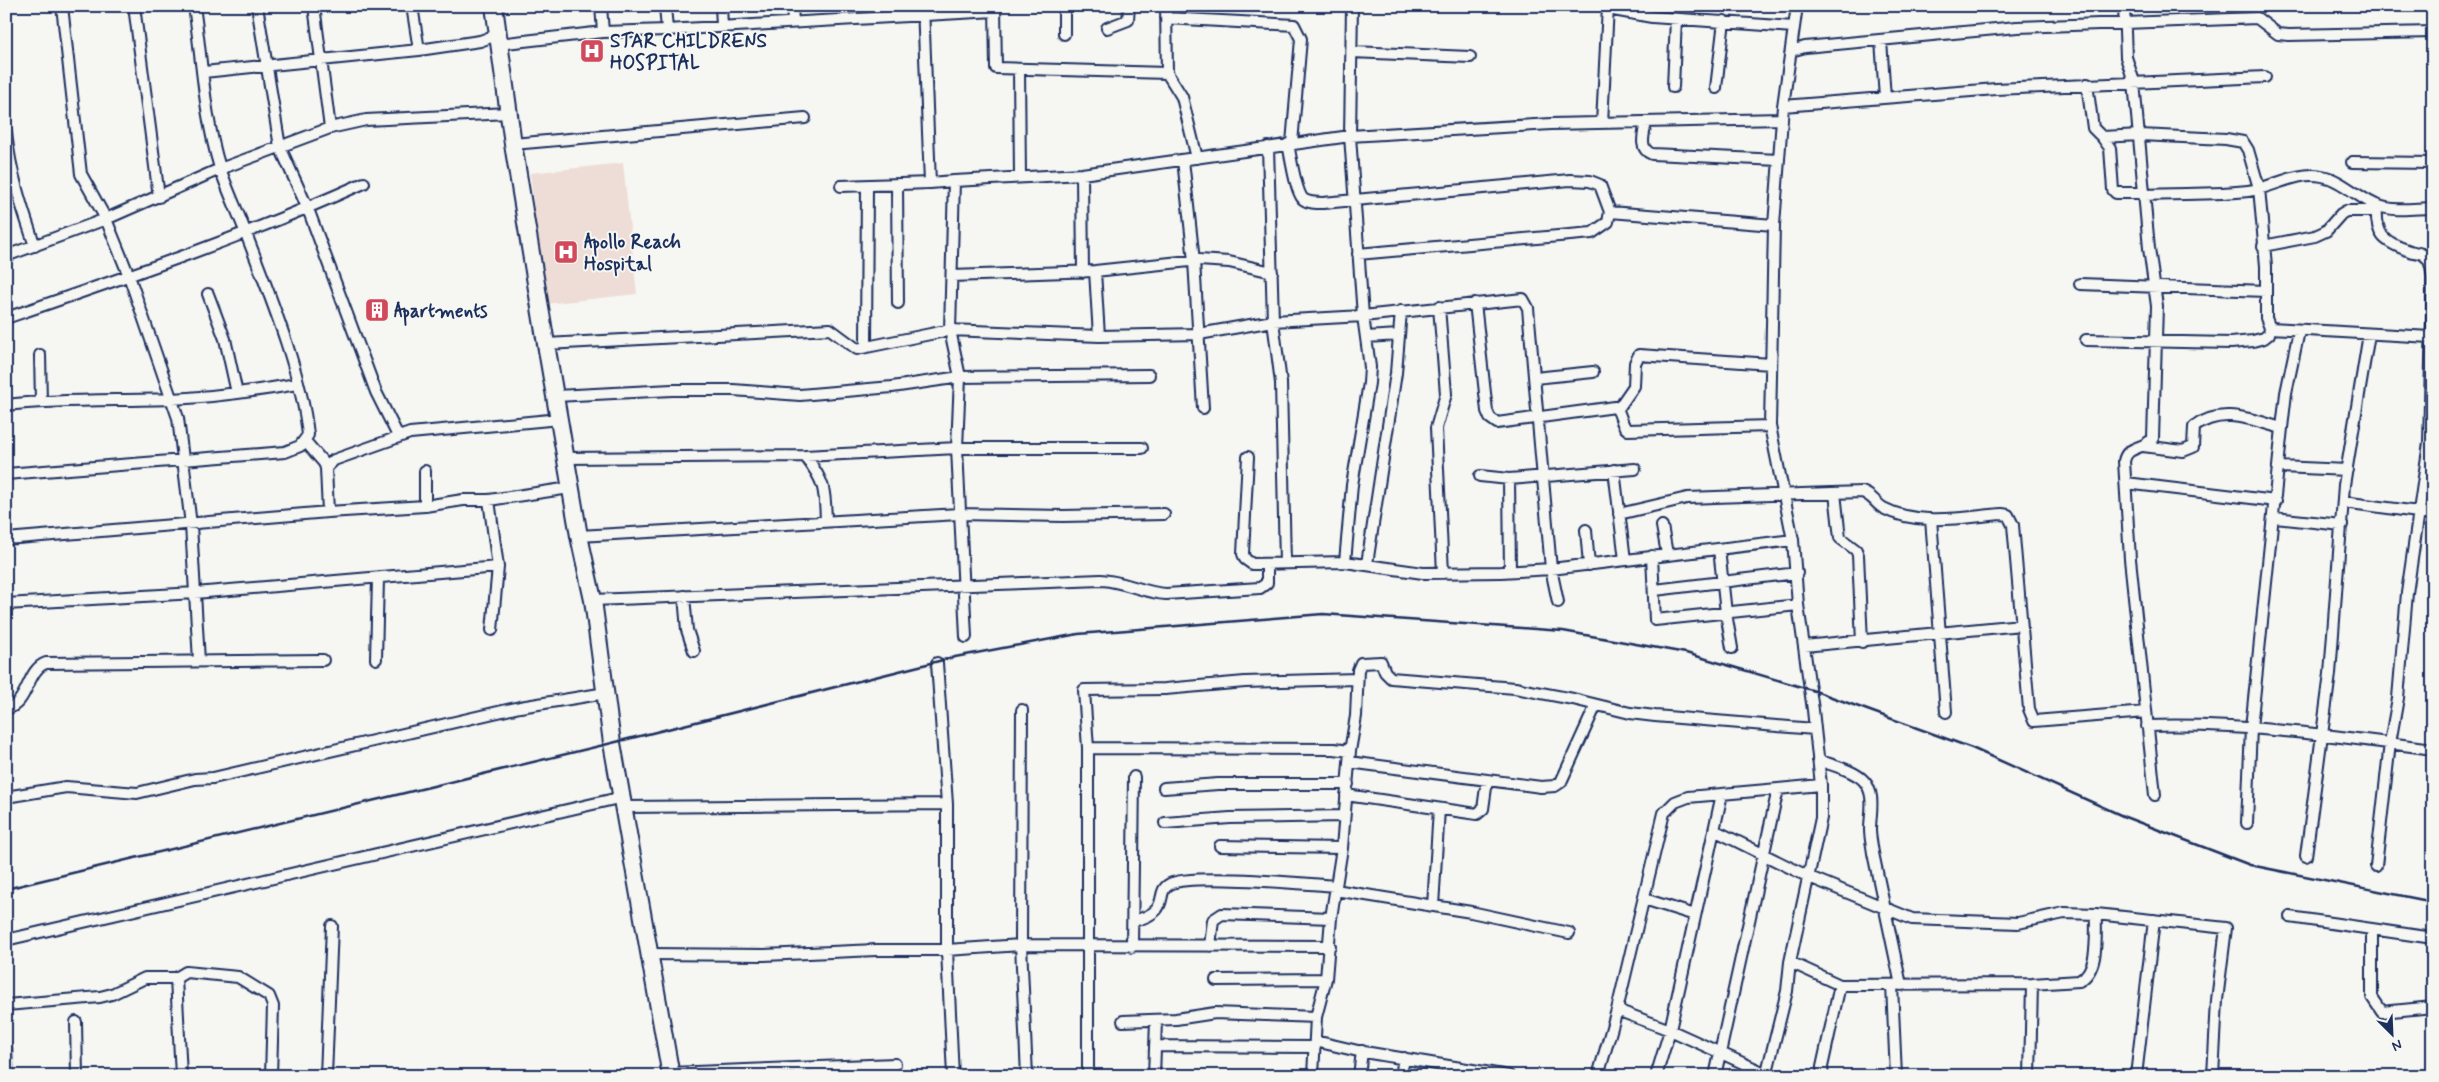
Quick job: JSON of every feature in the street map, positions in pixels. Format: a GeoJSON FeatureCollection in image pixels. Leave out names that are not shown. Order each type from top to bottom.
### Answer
{"type":"FeatureCollection","features":[{"type":"Feature","properties":{"kind":"main road"},"geometry":{"type":"LineString","coordinates":[[492,9],[570,488],[593,600],[612,743],[624,802],[648,954],[670,1074]]}},
{"type":"Feature","properties":{"kind":"street"},"geometry":{"type":"LineString","coordinates":[[62,6],[81,174],[106,219],[173,399],[178,418],[191,525],[199,661]]}},
{"type":"Feature","properties":{"kind":"street"},"geometry":{"type":"LineString","coordinates":[[134,6],[159,197]]}},
{"type":"Feature","properties":{"kind":"street"},"geometry":{"type":"LineString","coordinates":[[6,474],[285,452],[300,446],[308,435],[297,384],[279,323],[246,232],[220,169],[206,111],[204,72],[194,6]]}},
{"type":"Feature","properties":{"kind":"street"},"geometry":{"type":"LineString","coordinates":[[257,6],[280,147],[308,208],[376,392],[398,436]]}},
{"type":"Feature","properties":{"kind":"street"},"geometry":{"type":"LineString","coordinates":[[314,6],[330,128]]}},
{"type":"Feature","properties":{"kind":"street"},"geometry":{"type":"LineString","coordinates":[[412,6],[419,50]]}},
{"type":"Feature","properties":{"kind":"street"},"geometry":{"type":"LineString","coordinates":[[601,6],[604,32]]}},
{"type":"Feature","properties":{"kind":"street"},"geometry":{"type":"LineString","coordinates":[[665,6],[667,30]]}},
{"type":"Feature","properties":{"kind":"street"},"geometry":{"type":"LineString","coordinates":[[721,6],[722,26]]}},
{"type":"Feature","properties":{"kind":"street"},"geometry":{"type":"LineString","coordinates":[[792,6],[793,22]]}},
{"type":"Feature","properties":{"kind":"street"},"geometry":{"type":"LineString","coordinates":[[1064,6],[1064,34]]}},
{"type":"Feature","properties":{"kind":"street"},"geometry":{"type":"LineString","coordinates":[[1107,28],[1128,20],[1130,6]]}},
{"type":"Feature","properties":{"kind":"street"},"geometry":{"type":"LineString","coordinates":[[1166,6],[1167,73],[1182,97],[1197,158]]}},
{"type":"Feature","properties":{"kind":"street"},"geometry":{"type":"LineString","coordinates":[[1345,562],[1352,484],[1370,367],[1358,254],[1356,200],[1350,136],[1352,6]]}},
{"type":"Feature","properties":{"kind":"street"},"geometry":{"type":"LineString","coordinates":[[1617,1010],[1670,1030],[1766,1075],[1787,991],[1790,962],[1821,818],[1821,785],[1798,605],[1793,540],[1770,426],[1774,225],[1782,106],[1797,6]]}},
{"type":"Feature","properties":{"kind":"street"},"geometry":{"type":"LineString","coordinates":[[2124,6],[2126,57],[2134,82],[2149,248],[2156,287],[2153,438],[2143,446],[2129,450],[2126,454],[2130,558],[2154,795]]}},
{"type":"Feature","properties":{"kind":"street"},"geometry":{"type":"LineString","coordinates":[[1602,123],[1608,8],[1652,18],[1794,27]]}},
{"type":"Feature","properties":{"kind":"street"},"geometry":{"type":"LineString","coordinates":[[204,72],[265,64],[419,50],[497,39],[793,22],[923,11],[995,9],[996,68],[1167,73]]}},
{"type":"Feature","properties":{"kind":"street"},"geometry":{"type":"LineString","coordinates":[[923,11],[930,183]]}},
{"type":"Feature","properties":{"kind":"street"},"geometry":{"type":"LineString","coordinates":[[1166,18],[1294,26],[1301,39],[1290,144],[1299,192],[1304,200],[1323,203],[1570,180],[1600,185],[1610,212],[1608,222],[1592,233],[1358,254]]}},
{"type":"Feature","properties":{"kind":"street"},"geometry":{"type":"LineString","coordinates":[[1791,51],[2018,27],[2257,18],[2278,34],[2289,35],[2433,32]]}},
{"type":"Feature","properties":{"kind":"street"},"geometry":{"type":"LineString","coordinates":[[1673,87],[1676,19]]}},
{"type":"Feature","properties":{"kind":"street"},"geometry":{"type":"LineString","coordinates":[[1716,88],[1724,22]]}},
{"type":"Feature","properties":{"kind":"street"},"geometry":{"type":"LineString","coordinates":[[1881,40],[1885,98]]}},
{"type":"Feature","properties":{"kind":"street"},"geometry":{"type":"LineString","coordinates":[[1352,52],[1470,57]]}},
{"type":"Feature","properties":{"kind":"street"},"geometry":{"type":"LineString","coordinates":[[1019,69],[1020,177]]}},
{"type":"Feature","properties":{"kind":"street"},"geometry":{"type":"LineString","coordinates":[[1782,106],[2087,84],[2265,77]]}},
{"type":"Feature","properties":{"kind":"street"},"geometry":{"type":"LineString","coordinates":[[2087,84],[2093,128],[2110,148],[2113,190],[2116,193],[2238,192],[2293,178],[2324,176],[2377,209]]}},
{"type":"Feature","properties":{"kind":"street"},"geometry":{"type":"LineString","coordinates":[[6,256],[106,219],[220,169],[330,128],[366,120],[509,113]]}},
{"type":"Feature","properties":{"kind":"street"},"geometry":{"type":"LineString","coordinates":[[513,144],[805,118]]}},
{"type":"Feature","properties":{"kind":"street"},"geometry":{"type":"LineString","coordinates":[[841,186],[1082,174],[1350,136],[1602,123],[1782,119]]}},
{"type":"Feature","properties":{"kind":"street"},"geometry":{"type":"LineString","coordinates":[[1646,122],[1643,144],[1644,149],[1652,154],[1779,160]]}},
{"type":"Feature","properties":{"kind":"street"},"geometry":{"type":"LineString","coordinates":[[6,132],[9,162],[15,186],[35,246]]}},
{"type":"Feature","properties":{"kind":"street"},"geometry":{"type":"LineString","coordinates":[[2086,340],[2252,342],[2268,336],[2270,328],[2266,318],[2266,266],[2259,188],[2248,150],[2243,142],[2237,140],[2140,135],[2102,137]]}},
{"type":"Feature","properties":{"kind":"street"},"geometry":{"type":"LineString","coordinates":[[1268,147],[1274,321],[1281,383],[1285,563]]}},
{"type":"Feature","properties":{"kind":"street"},"geometry":{"type":"LineString","coordinates":[[1183,160],[1194,261],[1203,408]]}},
{"type":"Feature","properties":{"kind":"street"},"geometry":{"type":"LineString","coordinates":[[2352,162],[2433,163]]}},
{"type":"Feature","properties":{"kind":"street"},"geometry":{"type":"LineString","coordinates":[[1082,174],[1082,272]]}},
{"type":"Feature","properties":{"kind":"street"},"geometry":{"type":"LineString","coordinates":[[954,181],[950,330],[960,377],[957,448],[962,587],[966,637]]}},
{"type":"Feature","properties":{"kind":"street"},"geometry":{"type":"LineString","coordinates":[[6,318],[128,276],[246,232],[364,184]]}},
{"type":"Feature","properties":{"kind":"street"},"geometry":{"type":"LineString","coordinates":[[896,184],[898,303]]}},
{"type":"Feature","properties":{"kind":"street"},"geometry":{"type":"LineString","coordinates":[[866,347],[867,186]]}},
{"type":"Feature","properties":{"kind":"street"},"geometry":{"type":"LineString","coordinates":[[2263,246],[2315,236],[2326,231],[2346,211],[2387,208],[2433,208]]}},
{"type":"Feature","properties":{"kind":"street"},"geometry":{"type":"LineString","coordinates":[[2376,866],[2390,743],[2398,698],[2407,593],[2418,512],[2431,443],[2432,278],[2430,262],[2420,253],[2390,242],[2379,232],[2376,226],[2377,209]]}},
{"type":"Feature","properties":{"kind":"street"},"geometry":{"type":"LineString","coordinates":[[1610,212],[1774,225]]}},
{"type":"Feature","properties":{"kind":"street"},"geometry":{"type":"LineString","coordinates":[[952,276],[1082,272],[1194,261],[1229,262],[1272,272]]}},
{"type":"Feature","properties":{"kind":"street"},"geometry":{"type":"LineString","coordinates":[[1095,271],[1099,336]]}},
{"type":"Feature","properties":{"kind":"street"},"geometry":{"type":"LineString","coordinates":[[2080,284],[2266,291]]}},
{"type":"Feature","properties":{"kind":"street"},"geometry":{"type":"LineString","coordinates":[[208,294],[225,339],[237,393]]}},
{"type":"Feature","properties":{"kind":"street"},"geometry":{"type":"LineString","coordinates":[[546,344],[830,329],[857,349],[950,330],[1099,336],[1199,334],[1274,321],[1364,316],[1524,299],[1528,308],[1551,569],[1558,602]]}},
{"type":"Feature","properties":{"kind":"street"},"geometry":{"type":"LineString","coordinates":[[1475,303],[1487,411],[1490,418],[1497,423],[1507,423],[1608,407],[1618,409]]}},
{"type":"Feature","properties":{"kind":"street"},"geometry":{"type":"LineString","coordinates":[[1439,307],[1446,394],[1436,428],[1443,573]]}},
{"type":"Feature","properties":{"kind":"street"},"geometry":{"type":"LineString","coordinates":[[1367,564],[1376,495],[1387,437],[1401,311]]}},
{"type":"Feature","properties":{"kind":"street"},"geometry":{"type":"LineString","coordinates":[[2270,328],[2431,337]]}},
{"type":"Feature","properties":{"kind":"street"},"geometry":{"type":"LineString","coordinates":[[2247,823],[2252,728],[2282,428],[2286,392],[2299,331]]}},
{"type":"Feature","properties":{"kind":"street"},"geometry":{"type":"LineString","coordinates":[[2306,856],[2330,674],[2343,502],[2369,334]]}},
{"type":"Feature","properties":{"kind":"street"},"geometry":{"type":"LineString","coordinates":[[1366,337],[1399,335]]}},
{"type":"Feature","properties":{"kind":"street"},"geometry":{"type":"LineString","coordinates":[[40,355],[42,401]]}},
{"type":"Feature","properties":{"kind":"street"},"geometry":{"type":"LineString","coordinates":[[1618,409],[1634,386],[1635,363],[1639,355],[1772,364]]}},
{"type":"Feature","properties":{"kind":"street"},"geometry":{"type":"LineString","coordinates":[[1535,378],[1593,372]]}},
{"type":"Feature","properties":{"kind":"street"},"geometry":{"type":"LineString","coordinates":[[556,396],[672,390],[733,390],[800,395],[892,387],[960,377],[1149,375]]}},
{"type":"Feature","properties":{"kind":"street"},"geometry":{"type":"LineString","coordinates":[[6,404],[42,401],[173,399],[237,393],[297,384]]}},
{"type":"Feature","properties":{"kind":"street"},"geometry":{"type":"LineString","coordinates":[[1618,409],[1624,428],[1628,430],[1770,426]]}},
{"type":"Feature","properties":{"kind":"street"},"geometry":{"type":"LineString","coordinates":[[2143,446],[2183,451],[2189,449],[2193,447],[2194,427],[2205,419],[2216,416],[2230,415],[2282,428]]}},
{"type":"Feature","properties":{"kind":"street"},"geometry":{"type":"LineString","coordinates":[[326,468],[334,460],[398,436],[560,419]]}},
{"type":"Feature","properties":{"kind":"street"},"geometry":{"type":"LineString","coordinates":[[305,441],[326,468],[328,512]]}},
{"type":"Feature","properties":{"kind":"street"},"geometry":{"type":"LineString","coordinates":[[565,458],[805,456],[957,448],[1142,448]]}},
{"type":"Feature","properties":{"kind":"street"},"geometry":{"type":"LineString","coordinates":[[805,456],[817,471],[825,488],[826,521]]}},
{"type":"Feature","properties":{"kind":"street"},"geometry":{"type":"LineString","coordinates":[[1248,456],[1243,554],[1245,559],[1252,564],[1345,562],[1423,573],[1510,571],[1551,569],[1793,540]]}},
{"type":"Feature","properties":{"kind":"street"},"geometry":{"type":"LineString","coordinates":[[2279,467],[2347,470]]}},
{"type":"Feature","properties":{"kind":"street"},"geometry":{"type":"LineString","coordinates":[[1480,476],[1509,479],[1635,469]]}},
{"type":"Feature","properties":{"kind":"street"},"geometry":{"type":"LineString","coordinates":[[1614,470],[1625,560]]}},
{"type":"Feature","properties":{"kind":"street"},"geometry":{"type":"LineString","coordinates":[[424,471],[425,506]]}},
{"type":"Feature","properties":{"kind":"street"},"geometry":{"type":"LineString","coordinates":[[1509,479],[1510,571]]}},
{"type":"Feature","properties":{"kind":"street"},"geometry":{"type":"LineString","coordinates":[[2126,483],[2276,502]]}},
{"type":"Feature","properties":{"kind":"street"},"geometry":{"type":"LineString","coordinates":[[6,539],[191,525],[328,512],[425,506],[463,500],[489,500],[570,488]]}},
{"type":"Feature","properties":{"kind":"street"},"geometry":{"type":"LineString","coordinates":[[1619,514],[1687,498],[1862,492],[1870,495],[1882,508],[1899,514],[1931,519],[2002,514],[2011,519],[2029,709],[2034,721],[2146,712]]}},
{"type":"Feature","properties":{"kind":"street"},"geometry":{"type":"LineString","coordinates":[[1835,493],[1840,538],[1856,550],[1858,555],[1862,642]]}},
{"type":"Feature","properties":{"kind":"street"},"geometry":{"type":"LineString","coordinates":[[489,500],[498,567],[492,630]]}},
{"type":"Feature","properties":{"kind":"street"},"geometry":{"type":"LineString","coordinates":[[2343,502],[2433,514]]}},
{"type":"Feature","properties":{"kind":"street"},"geometry":{"type":"LineString","coordinates":[[579,536],[959,514],[1063,516],[1164,514]]}},
{"type":"Feature","properties":{"kind":"street"},"geometry":{"type":"LineString","coordinates":[[2274,518],[2342,525]]}},
{"type":"Feature","properties":{"kind":"street"},"geometry":{"type":"LineString","coordinates":[[1931,519],[1946,712]]}},
{"type":"Feature","properties":{"kind":"street"},"geometry":{"type":"LineString","coordinates":[[1662,526],[1667,554]]}},
{"type":"Feature","properties":{"kind":"street"},"geometry":{"type":"LineString","coordinates":[[1586,530],[1589,564]]}},
{"type":"Feature","properties":{"kind":"street"},"geometry":{"type":"LineString","coordinates":[[1719,549],[1732,648]]}},
{"type":"Feature","properties":{"kind":"street"},"geometry":{"type":"LineString","coordinates":[[1652,556],[1655,620],[1798,605]]}},
{"type":"Feature","properties":{"kind":"street"},"geometry":{"type":"LineString","coordinates":[[593,600],[962,587],[1101,580],[1127,583],[1156,593],[1260,588],[1267,583],[1267,565]]}},
{"type":"Feature","properties":{"kind":"street"},"geometry":{"type":"LineString","coordinates":[[6,604],[195,593],[378,579],[498,567]]}},
{"type":"Feature","properties":{"kind":"street"},"geometry":{"type":"LineString","coordinates":[[1655,590],[1796,573]]}},
{"type":"Feature","properties":{"kind":"street"},"geometry":{"type":"LineString","coordinates":[[376,659],[378,579]]}},
{"type":"Feature","properties":{"kind":"street"},"geometry":{"type":"LineString","coordinates":[[684,596],[687,630],[694,651]]}},
{"type":"Feature","properties":{"kind":"street"},"geometry":{"type":"LineString","coordinates":[[1804,646],[1862,642],[1940,632],[2021,625]]}},
{"type":"Feature","properties":{"kind":"street"},"geometry":{"type":"LineString","coordinates":[[6,709],[15,707],[37,667],[46,663],[185,663],[199,661],[323,660]]}},
{"type":"Feature","properties":{"kind":"street"},"geometry":{"type":"LineString","coordinates":[[1313,1076],[1316,1018],[1326,979],[1331,918],[1342,848],[1350,751],[1356,716],[1357,680],[1362,663],[1380,662],[1385,672],[1392,678],[1515,688],[1655,716],[1814,729]]}},
{"type":"Feature","properties":{"kind":"street"},"geometry":{"type":"LineString","coordinates":[[937,663],[947,804],[947,950],[953,1076]]}},
{"type":"Feature","properties":{"kind":"street"},"geometry":{"type":"LineString","coordinates":[[1088,1076],[1088,748],[1084,690],[1165,689],[1245,682],[1357,680]]}},
{"type":"Feature","properties":{"kind":"street"},"geometry":{"type":"LineString","coordinates":[[6,797],[66,787],[137,792],[195,779],[223,776],[520,707],[606,693]]}},
{"type":"Feature","properties":{"kind":"street"},"geometry":{"type":"LineString","coordinates":[[1349,762],[1541,787],[1555,786],[1561,782],[1596,705]]}},
{"type":"Feature","properties":{"kind":"street"},"geometry":{"type":"LineString","coordinates":[[1022,710],[1021,945],[1027,1076]]}},
{"type":"Feature","properties":{"kind":"street"},"geometry":{"type":"LineString","coordinates":[[2147,726],[2195,725],[2252,728],[2433,749]]}},
{"type":"Feature","properties":{"kind":"street"},"geometry":{"type":"LineString","coordinates":[[1088,748],[1193,747],[1334,749],[1350,751]]}},
{"type":"Feature","properties":{"kind":"street"},"geometry":{"type":"LineString","coordinates":[[1818,760],[1855,775],[1863,780],[1870,790],[1872,803],[1870,832],[1878,884],[1886,910],[1897,985],[1896,1076]]}},
{"type":"Feature","properties":{"kind":"street"},"geometry":{"type":"LineString","coordinates":[[1132,947],[1134,777]]}},
{"type":"Feature","properties":{"kind":"street"},"geometry":{"type":"LineString","coordinates":[[1346,795],[1472,814],[1481,812],[1487,780]]}},
{"type":"Feature","properties":{"kind":"street"},"geometry":{"type":"LineString","coordinates":[[1164,788],[1227,784],[1348,784]]}},
{"type":"Feature","properties":{"kind":"street"},"geometry":{"type":"LineString","coordinates":[[1598,1076],[1617,1010],[1664,813],[1669,806],[1681,799],[1821,785]]}},
{"type":"Feature","properties":{"kind":"street"},"geometry":{"type":"LineString","coordinates":[[1715,1076],[1778,789]]}},
{"type":"Feature","properties":{"kind":"street"},"geometry":{"type":"LineString","coordinates":[[1656,1076],[1670,1030],[1722,794]]}},
{"type":"Feature","properties":{"kind":"street"},"geometry":{"type":"LineString","coordinates":[[6,940],[624,802],[947,804]]}},
{"type":"Feature","properties":{"kind":"street"},"geometry":{"type":"LineString","coordinates":[[1433,906],[1439,809]]}},
{"type":"Feature","properties":{"kind":"street"},"geometry":{"type":"LineString","coordinates":[[1165,823],[1239,818],[1344,816]]}},
{"type":"Feature","properties":{"kind":"street"},"geometry":{"type":"LineString","coordinates":[[1714,830],[1764,853],[1807,876],[1886,910],[1912,919],[2018,923],[2064,913],[2096,914],[2226,928],[2217,1000],[2213,1076]]}},
{"type":"Feature","properties":{"kind":"street"},"geometry":{"type":"LineString","coordinates":[[1220,846],[1342,848]]}},
{"type":"Feature","properties":{"kind":"street"},"geometry":{"type":"LineString","coordinates":[[1133,921],[1150,917],[1156,912],[1165,889],[1170,884],[1181,882],[1244,881],[1335,888],[1570,933]]}},
{"type":"Feature","properties":{"kind":"street"},"geometry":{"type":"LineString","coordinates":[[1644,899],[1695,915]]}},
{"type":"Feature","properties":{"kind":"street"},"geometry":{"type":"LineString","coordinates":[[1210,946],[1213,920],[1222,914],[1331,918]]}},
{"type":"Feature","properties":{"kind":"street"},"geometry":{"type":"LineString","coordinates":[[1790,962],[1840,985],[2032,984],[2079,981],[2092,968],[2096,914]]}},
{"type":"Feature","properties":{"kind":"street"},"geometry":{"type":"LineString","coordinates":[[2290,917],[2433,938]]}},
{"type":"Feature","properties":{"kind":"street"},"geometry":{"type":"LineString","coordinates":[[2136,1076],[2154,920]]}},
{"type":"Feature","properties":{"kind":"street"},"geometry":{"type":"LineString","coordinates":[[326,1076],[332,926]]}},
{"type":"Feature","properties":{"kind":"street"},"geometry":{"type":"LineString","coordinates":[[2372,928],[2372,997],[2382,1012],[2433,1007]]}},
{"type":"Feature","properties":{"kind":"street"},"geometry":{"type":"LineString","coordinates":[[648,954],[764,955],[876,950],[947,950],[1021,945],[1088,947],[1330,946]]}},
{"type":"Feature","properties":{"kind":"street"},"geometry":{"type":"LineString","coordinates":[[6,1005],[100,997],[112,994],[145,978],[176,978],[186,972],[238,977],[269,996],[273,1006],[271,1076]]}},
{"type":"Feature","properties":{"kind":"street"},"geometry":{"type":"LineString","coordinates":[[176,978],[180,1076]]}},
{"type":"Feature","properties":{"kind":"street"},"geometry":{"type":"LineString","coordinates":[[1216,980],[1326,979]]}},
{"type":"Feature","properties":{"kind":"street"},"geometry":{"type":"LineString","coordinates":[[2030,1076],[2032,984]]}},
{"type":"Feature","properties":{"kind":"street"},"geometry":{"type":"LineString","coordinates":[[1823,1076],[1822,1068],[1840,985]]}},
{"type":"Feature","properties":{"kind":"street"},"geometry":{"type":"LineString","coordinates":[[1123,1021],[1156,1021],[1215,1013],[1316,1018]]}},
{"type":"Feature","properties":{"kind":"street"},"geometry":{"type":"LineString","coordinates":[[1154,1076],[1156,1021]]}},
{"type":"Feature","properties":{"kind":"street"},"geometry":{"type":"LineString","coordinates":[[76,1022],[77,1076]]}},
{"type":"Feature","properties":{"kind":"street"},"geometry":{"type":"LineString","coordinates":[[1155,1046],[1315,1044],[1509,1076]]}},
{"type":"Feature","properties":{"kind":"street"},"geometry":{"type":"LineString","coordinates":[[6,1047],[8,1076]]}},
{"type":"Feature","properties":{"kind":"street"},"geometry":{"type":"LineString","coordinates":[[1359,1076],[1362,1051]]}},
{"type":"Feature","properties":{"kind":"street"},"geometry":{"type":"LineString","coordinates":[[1401,1076],[1404,1058]]}},
{"type":"Feature","properties":{"kind":"street"},"geometry":{"type":"LineString","coordinates":[[670,1074],[895,1064]]}},
{"type":"Feature","properties":{"kind":"shaded area"},"geometry":{"type":"Polygon","coordinates":[[[623,163],[637,294],[545,304],[530,173],[623,163]]]}},
{"type":"Feature","properties":{"kind":"railway"},"geometry":{"type":"LineString","coordinates":[[6,889],[612,743],[955,657],[1078,634],[1323,614],[1563,631],[1686,653],[1815,691],[1972,748],[2125,817],[2250,865],[2433,902]]}},
{"type":"Feature","properties":{"kind":"place","name":"STAR CHILDRENS HOSPITAL"},"geometry":{"type":"Point","coordinates":[592,51]}},
{"type":"Feature","properties":{"kind":"place","name":"Apollo Reach Hospital"},"geometry":{"type":"Point","coordinates":[566,252]}},
{"type":"Feature","properties":{"kind":"place","name":"Apartments"},"geometry":{"type":"Point","coordinates":[377,310]}}]}
